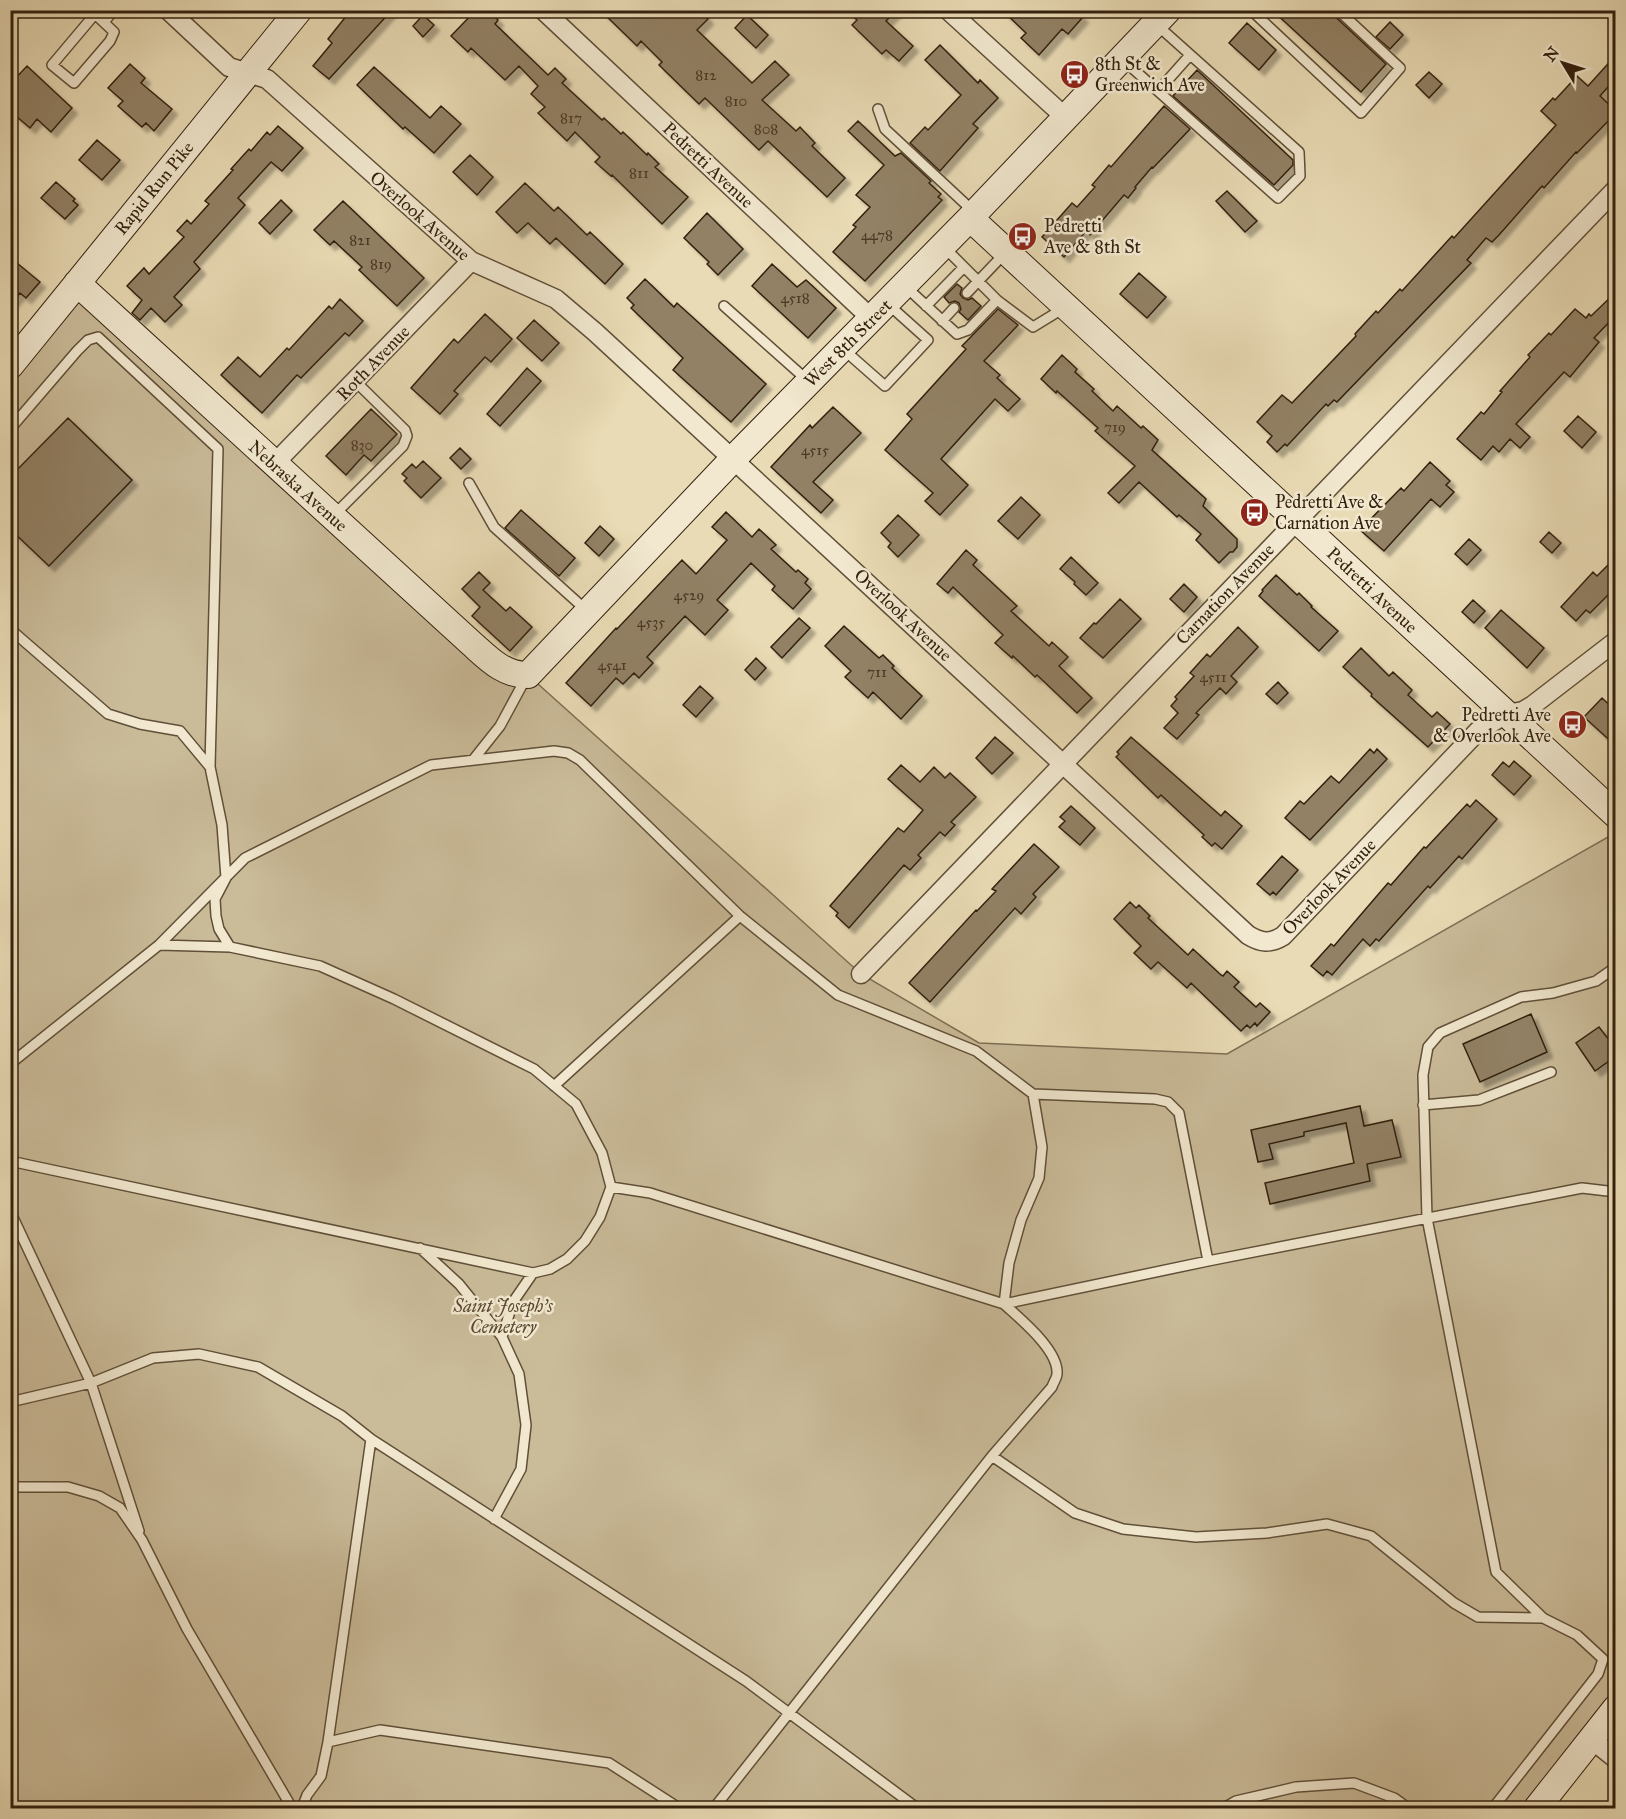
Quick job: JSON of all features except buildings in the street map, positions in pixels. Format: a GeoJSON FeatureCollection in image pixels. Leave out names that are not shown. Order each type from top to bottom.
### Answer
{"type":"FeatureCollection","features":[{"type":"Feature","properties":{"kind":"street","name":"Overlook Avenue"},"geometry":{"type":"LineString","coordinates":[[168,10],[230,67],[267,79],[471,261],[556,299],[595,332],[734,458],[1248,936],[1259,942],[1268,942],[1283,936],[1478,731],[1506,714],[1523,711],[1533,705],[1616,641]]}},
{"type":"Feature","properties":{"kind":"street","name":"Rapid Run Pike"},"geometry":{"type":"LineString","coordinates":[[13,359],[299,10]]}},
{"type":"Feature","properties":{"kind":"street","name":"Pedretti Avenue"},"geometry":{"type":"LineString","coordinates":[[543,10],[888,303]]}},
{"type":"Feature","properties":{"kind":"street"},"geometry":{"type":"LineString","coordinates":[[948,10],[1065,117]]}},
{"type":"Feature","properties":{"kind":"street","name":"West 8th Street"},"geometry":{"type":"LineString","coordinates":[[528,675],[734,458],[888,303],[1162,17]]}},
{"type":"Feature","properties":{"kind":"street","name":"Carnation Avenue"},"geometry":{"type":"LineString","coordinates":[[861,974],[1616,189]]}},
{"type":"Feature","properties":{"kind":"street","name":"Pedretti Avenue"},"geometry":{"type":"LineString","coordinates":[[973,215],[1006,251],[1066,307],[1616,815]]}},
{"type":"Feature","properties":{"kind":"street","name":"Roth Avenue"},"geometry":{"type":"LineString","coordinates":[[274,464],[471,261]]}},
{"type":"Feature","properties":{"kind":"street","name":"Nebraska Avenue"},"geometry":{"type":"LineString","coordinates":[[77,283],[494,663],[510,672],[528,675]]}},
{"type":"Feature","properties":{"kind":"street"},"geometry":{"type":"LineString","coordinates":[[1537,1809],[1616,1708]]}},
{"type":"Feature","properties":{"kind":"street"},"geometry":{"type":"LineString","coordinates":[[1591,1739],[1616,1759]]}},
{"type":"Feature","properties":{"kind":"lane"},"geometry":{"type":"LineString","coordinates":[[104,22],[114,10]]}},
{"type":"Feature","properties":{"kind":"lane"},"geometry":{"type":"LineString","coordinates":[[1251,10],[1360,113],[1400,68],[1338,10]]}},
{"type":"Feature","properties":{"kind":"lane"},"geometry":{"type":"LineString","coordinates":[[95,14],[104,22],[114,32],[110,41],[74,83],[52,65],[95,14]]}},
{"type":"Feature","properties":{"kind":"lane"},"geometry":{"type":"LineString","coordinates":[[1121,59],[1278,198],[1300,176],[1299,152],[1201,63],[1190,56],[1162,17]]}},
{"type":"Feature","properties":{"kind":"lane"},"geometry":{"type":"LineString","coordinates":[[1158,91],[1190,56]]}},
{"type":"Feature","properties":{"kind":"lane"},"geometry":{"type":"LineString","coordinates":[[878,109],[885,129],[973,215]]}},
{"type":"Feature","properties":{"kind":"lane"},"geometry":{"type":"LineString","coordinates":[[943,246],[997,300],[1033,327],[1066,307]]}},
{"type":"Feature","properties":{"kind":"lane"},"geometry":{"type":"LineString","coordinates":[[967,293],[1006,251]]}},
{"type":"Feature","properties":{"kind":"lane"},"geometry":{"type":"LineString","coordinates":[[926,306],[964,267]]}},
{"type":"Feature","properties":{"kind":"lane"},"geometry":{"type":"LineString","coordinates":[[888,303],[926,306],[957,334],[968,330],[997,300]]}},
{"type":"Feature","properties":{"kind":"lane"},"geometry":{"type":"LineString","coordinates":[[843,349],[885,386],[927,340],[888,303]]}},
{"type":"Feature","properties":{"kind":"lane"},"geometry":{"type":"LineString","coordinates":[[724,306],[809,382]]}},
{"type":"Feature","properties":{"kind":"lane"},"geometry":{"type":"LineString","coordinates":[[942,321],[954,308]]}},
{"type":"Feature","properties":{"kind":"lane"},"geometry":{"type":"LineString","coordinates":[[10,429],[87,340],[98,337],[218,449],[210,767],[222,825],[226,878],[215,899],[216,916],[219,929],[230,947]]}},
{"type":"Feature","properties":{"kind":"lane"},"geometry":{"type":"LineString","coordinates":[[332,517],[402,446],[407,436],[405,430],[355,381]]}},
{"type":"Feature","properties":{"kind":"lane"},"geometry":{"type":"LineString","coordinates":[[469,483],[494,527],[588,612]]}},
{"type":"Feature","properties":{"kind":"lane"},"geometry":{"type":"LineString","coordinates":[[10,629],[108,714],[140,724],[180,731],[210,767]]}},
{"type":"Feature","properties":{"kind":"lane"},"geometry":{"type":"LineString","coordinates":[[473,760],[500,726],[528,675]]}},
{"type":"Feature","properties":{"kind":"lane"},"geometry":{"type":"LineString","coordinates":[[10,1064],[159,945],[245,858],[430,765],[554,751],[568,753],[580,760],[740,916],[838,995],[976,1050],[1033,1094],[1155,1099],[1168,1102],[1179,1113],[1208,1261]]}},
{"type":"Feature","properties":{"kind":"lane"},"geometry":{"type":"LineString","coordinates":[[554,1086],[740,916]]}},
{"type":"Feature","properties":{"kind":"lane"},"geometry":{"type":"LineString","coordinates":[[10,1161],[418,1246],[533,1273],[550,1269],[567,1259],[585,1242],[600,1217],[611,1187],[602,1153],[576,1104],[534,1069],[394,999],[320,966],[230,947],[159,945]]}},
{"type":"Feature","properties":{"kind":"lane"},"geometry":{"type":"LineString","coordinates":[[1493,1809],[1598,1674],[1603,1659],[1577,1635],[1543,1618],[1496,1572],[1427,1218],[1423,1075],[1428,1047],[1440,1033],[1521,997],[1553,993],[1596,981],[1616,967]]}},
{"type":"Feature","properties":{"kind":"lane"},"geometry":{"type":"LineString","coordinates":[[1424,1105],[1479,1100],[1551,1072]]}},
{"type":"Feature","properties":{"kind":"lane"},"geometry":{"type":"LineString","coordinates":[[1004,1304],[1009,1263],[1021,1221],[1039,1178],[1042,1147],[1033,1094]]}},
{"type":"Feature","properties":{"kind":"lane"},"geometry":{"type":"LineString","coordinates":[[611,1187],[650,1193],[1004,1304],[1047,1346],[1054,1359],[1057,1374],[1052,1387],[992,1456],[714,1809]]}},
{"type":"Feature","properties":{"kind":"lane"},"geometry":{"type":"LineString","coordinates":[[1004,1304],[1208,1261],[1582,1188],[1616,1192]]}},
{"type":"Feature","properties":{"kind":"lane"},"geometry":{"type":"LineString","coordinates":[[10,1210],[91,1383],[142,1540]]}},
{"type":"Feature","properties":{"kind":"lane"},"geometry":{"type":"LineString","coordinates":[[418,1246],[459,1284],[502,1337],[519,1374],[526,1425],[521,1469],[494,1519]]}},
{"type":"Feature","properties":{"kind":"lane"},"geometry":{"type":"LineString","coordinates":[[502,1337],[513,1302],[533,1273]]}},
{"type":"Feature","properties":{"kind":"lane"},"geometry":{"type":"LineString","coordinates":[[10,1402],[91,1383],[153,1358],[199,1354],[258,1367],[342,1416],[371,1439],[746,1681],[917,1809]]}},
{"type":"Feature","properties":{"kind":"lane"},"geometry":{"type":"LineString","coordinates":[[302,1809],[307,1795],[321,1776],[328,1742],[371,1439]]}},
{"type":"Feature","properties":{"kind":"lane"},"geometry":{"type":"LineString","coordinates":[[992,1456],[1075,1513],[1123,1529],[1196,1537],[1267,1533],[1328,1524],[1371,1536],[1454,1603],[1478,1617],[1543,1618]]}},
{"type":"Feature","properties":{"kind":"lane"},"geometry":{"type":"LineString","coordinates":[[10,1487],[68,1487],[99,1496],[120,1508],[142,1540],[187,1629],[292,1809]]}},
{"type":"Feature","properties":{"kind":"lane"},"geometry":{"type":"LineString","coordinates":[[328,1742],[380,1730],[609,1763],[679,1809]]}},
{"type":"Feature","properties":{"kind":"lane"},"geometry":{"type":"LineString","coordinates":[[1224,1809],[1236,1801],[1296,1787],[1354,1783],[1394,1798],[1408,1809]]}},
{"type":"Feature","properties":{"kind":"green space","name":"Saint Joseph’s Cemetery"},"geometry":{"type":"Polygon","coordinates":[[[77,283],[274,464],[528,675],[861,974],[979,1043],[1227,1054],[1615,833],[1615,1708],[1537,1808],[11,1808],[10,366],[77,283]]]}},
{"type":"Feature","properties":{"kind":"place","name":"8th St & Greenwich Ave"},"geometry":{"type":"Point","coordinates":[1074,74]}},
{"type":"Feature","properties":{"kind":"place","name":"Pedretti Ave & 8th St"},"geometry":{"type":"Point","coordinates":[1023,236]}},
{"type":"Feature","properties":{"kind":"place","name":"Pedretti Ave & Carnation Ave"},"geometry":{"type":"Point","coordinates":[1254,512]}},
{"type":"Feature","properties":{"kind":"place","name":"Pedretti Ave & Overlook Ave"},"geometry":{"type":"Point","coordinates":[1572,725]}}]}
